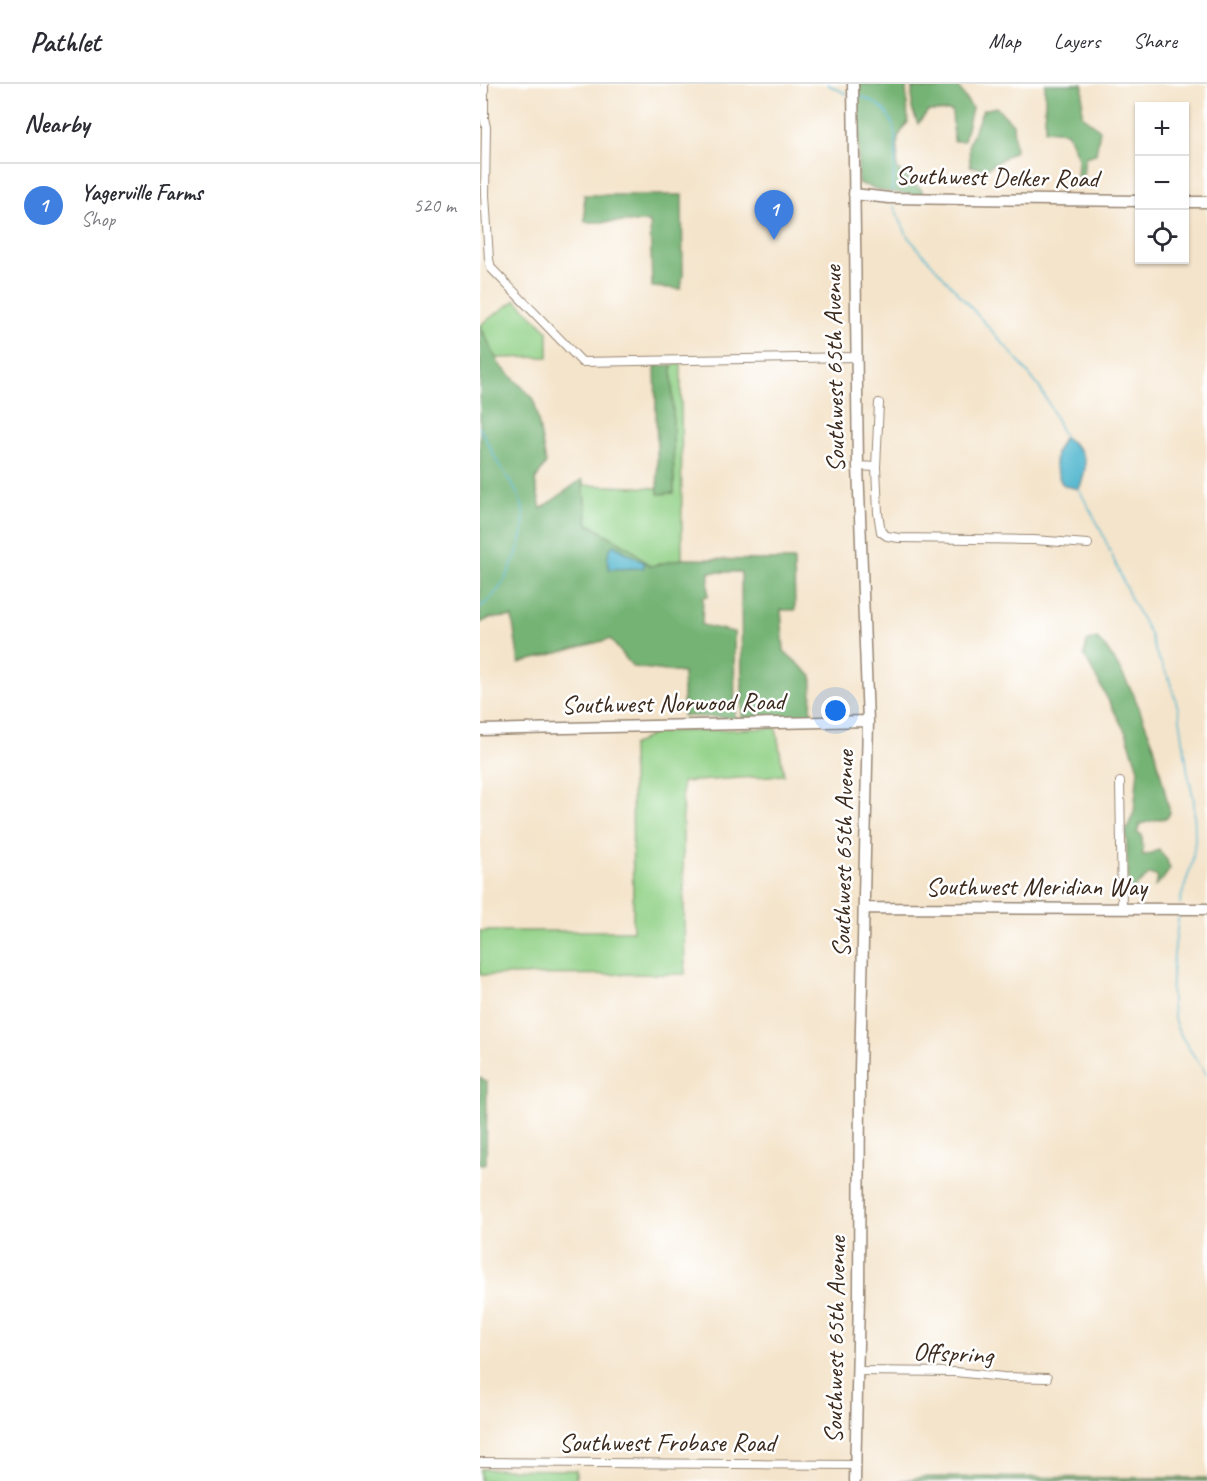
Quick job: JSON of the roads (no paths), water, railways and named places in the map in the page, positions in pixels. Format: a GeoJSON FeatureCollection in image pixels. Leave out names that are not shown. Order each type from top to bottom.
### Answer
{"type":"FeatureCollection","features":[{"type":"Feature","properties":{"kind":"main road","name":"Southwest 65th Avenue"},"geometry":{"type":"LineString","coordinates":[[853,84],[858,466],[868,721],[860,1072],[855,1481]]}},
{"type":"Feature","properties":{"kind":"main road","name":"Southwest Delker Road"},"geometry":{"type":"LineString","coordinates":[[854,194],[899,198],[1135,201]]}},
{"type":"Feature","properties":{"kind":"main road"},"geometry":{"type":"LineString","coordinates":[[1189,202],[1207,202]]}},
{"type":"Feature","properties":{"kind":"main road","name":"Southwest Norwood Road"},"geometry":{"type":"LineString","coordinates":[[480,730],[868,721]]}},
{"type":"Feature","properties":{"kind":"main road","name":"Southwest Meridian Way"},"geometry":{"type":"LineString","coordinates":[[864,908],[1207,909]]}},
{"type":"Feature","properties":{"kind":"street"},"geometry":{"type":"LineString","coordinates":[[484,84],[486,127],[484,195],[491,268],[582,362],[856,357]]}},
{"type":"Feature","properties":{"kind":"street"},"geometry":{"type":"LineString","coordinates":[[879,403],[876,467],[881,532],[887,536],[1088,544]]}},
{"type":"Feature","properties":{"kind":"street"},"geometry":{"type":"LineString","coordinates":[[858,466],[876,467]]}},
{"type":"Feature","properties":{"kind":"street"},"geometry":{"type":"LineString","coordinates":[[1120,782],[1122,908]]}},
{"type":"Feature","properties":{"kind":"street","name":"Offspring"},"geometry":{"type":"LineString","coordinates":[[857,1371],[955,1372],[1003,1377],[1047,1378]]}},
{"type":"Feature","properties":{"kind":"street","name":"Southwest Frobase Road"},"geometry":{"type":"LineString","coordinates":[[480,1462],[855,1465]]}},
{"type":"Feature","properties":{"kind":"water"},"geometry":{"type":"Polygon","coordinates":[[[1064,437],[1078,448],[1084,459],[1085,472],[1079,489],[1065,486],[1055,466],[1056,452],[1064,437]]]}},
{"type":"Feature","properties":{"kind":"water"},"geometry":{"type":"Polygon","coordinates":[[[613,545],[645,563],[643,568],[609,569],[608,556],[613,545]]]}},
{"type":"Feature","properties":{"kind":"waterway"},"geometry":{"type":"LineString","coordinates":[[827,84],[847,94]]}},
{"type":"Feature","properties":{"kind":"waterway"},"geometry":{"type":"LineString","coordinates":[[859,96],[875,103],[885,111],[892,122],[896,148],[892,192]]}},
{"type":"Feature","properties":{"kind":"waterway"},"geometry":{"type":"LineString","coordinates":[[893,205],[908,237],[1039,387],[1064,437]]}},
{"type":"Feature","properties":{"kind":"waterway"},"geometry":{"type":"LineString","coordinates":[[480,428],[522,504],[524,518],[521,540],[508,573],[494,595],[480,607]]}},
{"type":"Feature","properties":{"kind":"waterway"},"geometry":{"type":"LineString","coordinates":[[1078,488],[1099,526],[1131,599],[1150,634],[1155,651],[1169,679],[1179,711],[1194,801],[1195,841],[1192,863],[1180,904]]}},
{"type":"Feature","properties":{"kind":"waterway"},"geometry":{"type":"LineString","coordinates":[[1179,912],[1172,971],[1174,1016],[1180,1034],[1207,1075]]}},
{"type":"Feature","properties":{"kind":"place","name":"Yagerville Farms"},"geometry":{"type":"Point","coordinates":[774,240]}}]}
